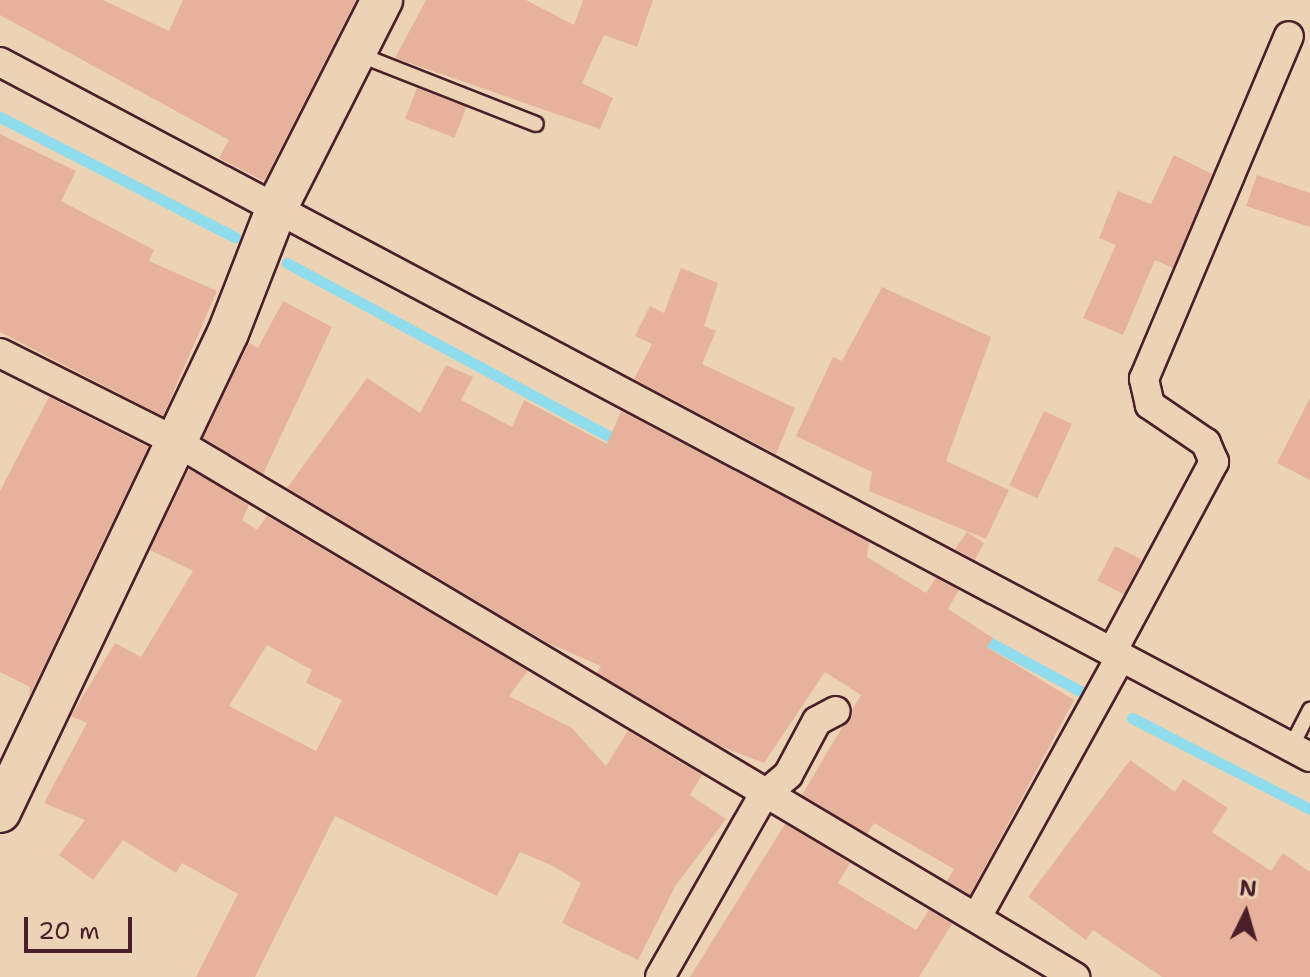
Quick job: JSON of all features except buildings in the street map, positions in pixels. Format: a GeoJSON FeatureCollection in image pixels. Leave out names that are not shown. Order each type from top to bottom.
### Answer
{"type":"FeatureCollection","features":[{"type":"Feature","properties":{"kind":"street"},"geometry":{"type":"LineString","coordinates":[[0,812],[175,441],[278,205],[382,0]]}},
{"type":"Feature","properties":{"kind":"street"},"geometry":{"type":"LineString","coordinates":[[977,917],[1214,462],[1206,443],[1150,405],[1144,379],[1289,36]]}},
{"type":"Feature","properties":{"kind":"street"},"geometry":{"type":"LineString","coordinates":[[0,62],[278,205],[1301,752]]}},
{"type":"Feature","properties":{"kind":"street"},"geometry":{"type":"LineString","coordinates":[[0,353],[175,441],[763,796],[977,917],[1075,977]]}},
{"type":"Feature","properties":{"kind":"street"},"geometry":{"type":"LineString","coordinates":[[660,977],[763,796],[788,775],[817,721],[836,711]]}},
{"type":"Feature","properties":{"kind":"lane"},"geometry":{"type":"LineString","coordinates":[[354,52],[536,124]]}},
{"type":"Feature","properties":{"kind":"lane"},"geometry":{"type":"LineString","coordinates":[[1301,752],[1310,710]]}},
{"type":"Feature","properties":{"kind":"waterway"},"geometry":{"type":"LineString","coordinates":[[0,117],[235,237]]}},
{"type":"Feature","properties":{"kind":"waterway"},"geometry":{"type":"LineString","coordinates":[[287,263],[621,443]]}},
{"type":"Feature","properties":{"kind":"waterway"},"geometry":{"type":"LineString","coordinates":[[978,636],[1084,693]]}},
{"type":"Feature","properties":{"kind":"waterway"},"geometry":{"type":"LineString","coordinates":[[1132,718],[1310,809]]}}]}
